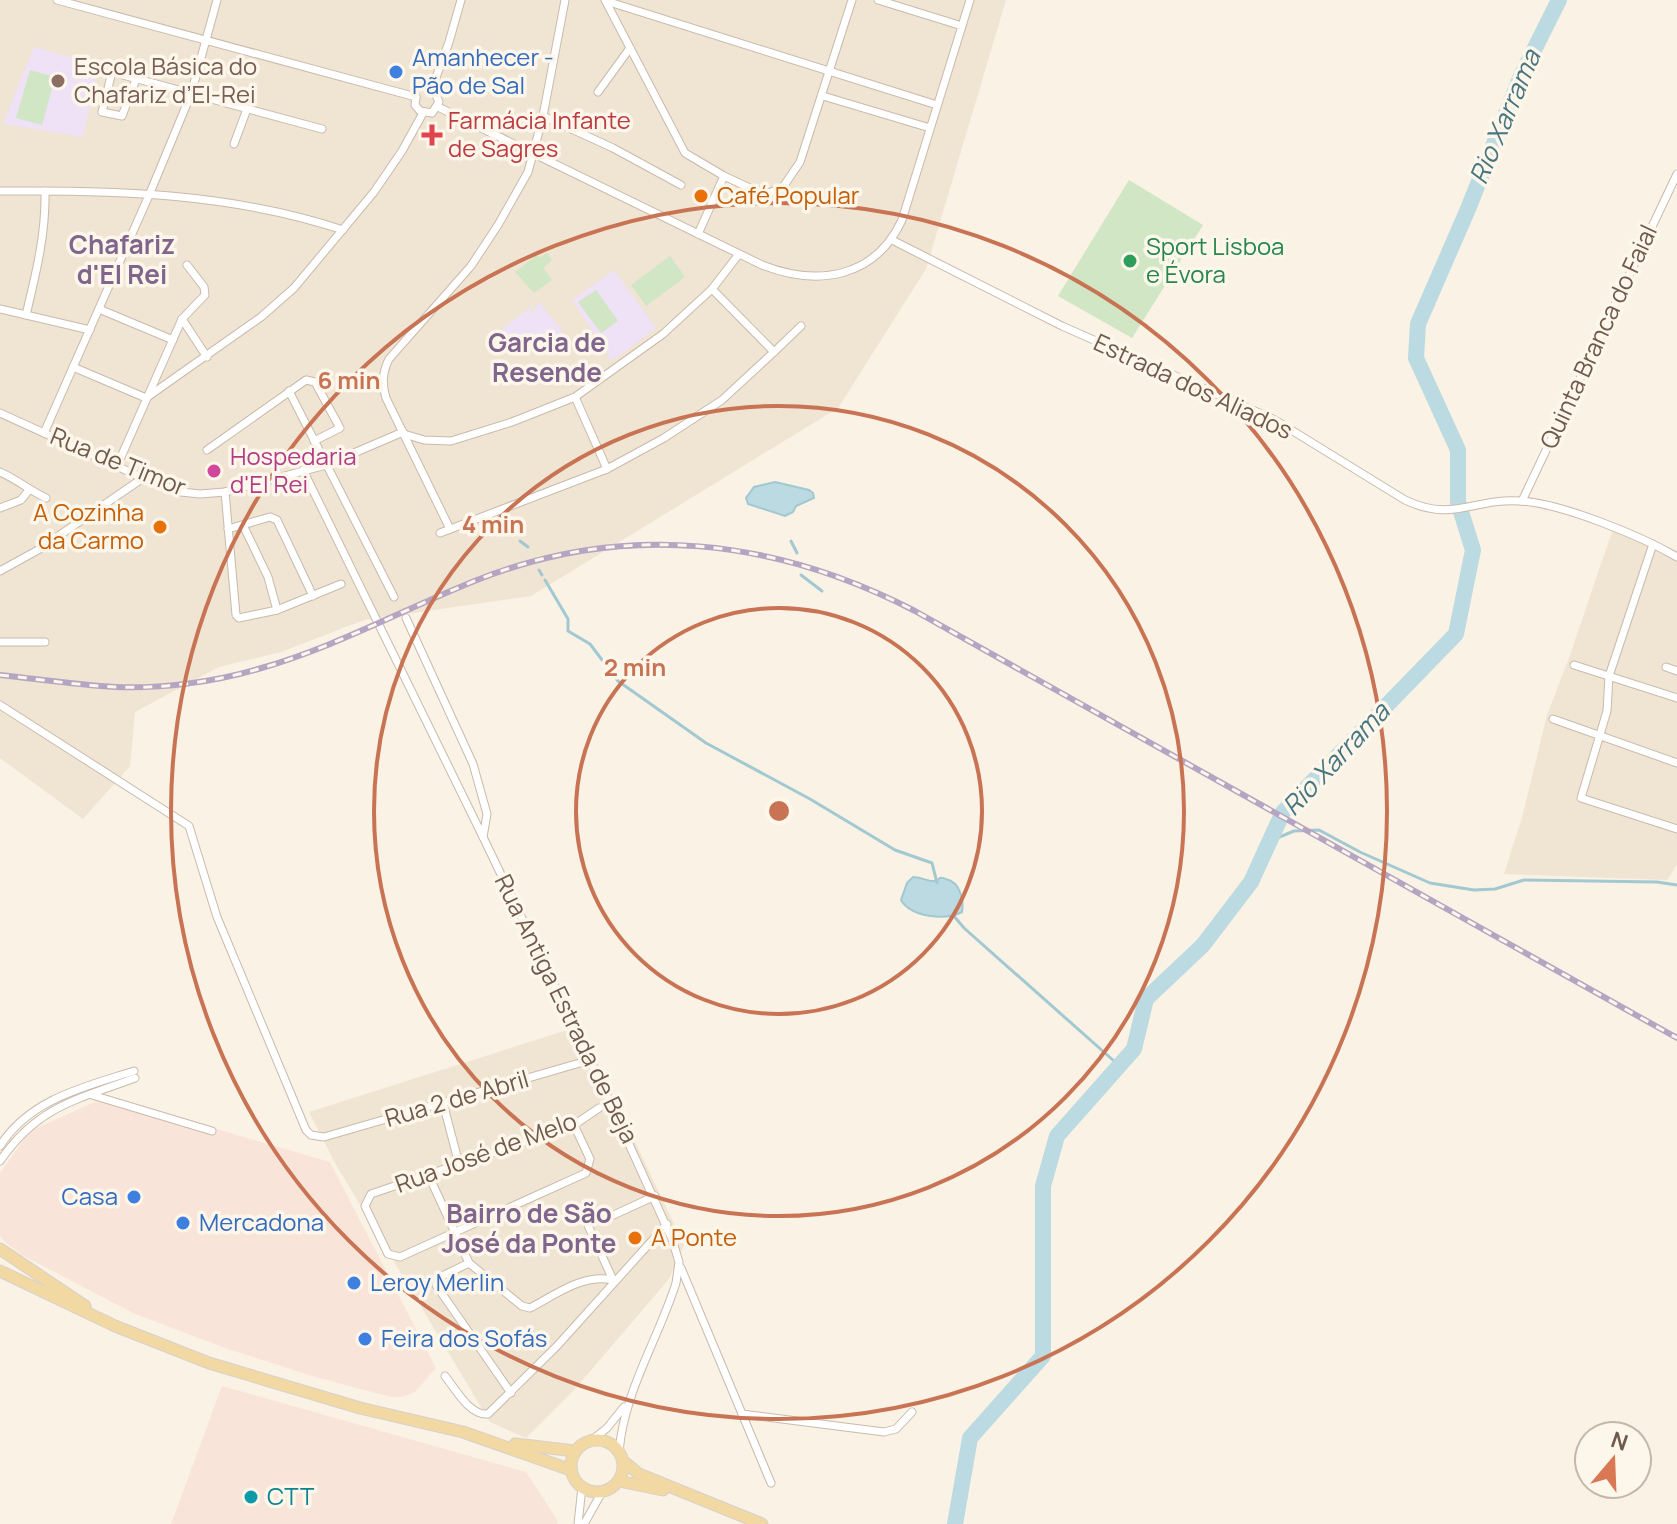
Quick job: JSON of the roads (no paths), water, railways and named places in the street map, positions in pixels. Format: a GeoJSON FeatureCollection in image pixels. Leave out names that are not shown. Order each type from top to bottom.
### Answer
{"type":"FeatureCollection","features":[{"type":"Feature","properties":{"kind":"main road"},"geometry":{"type":"LineString","coordinates":[[0,1249],[115,1326]]}},
{"type":"Feature","properties":{"kind":"main road"},"geometry":{"type":"LineString","coordinates":[[0,1271],[115,1326],[209,1363],[498,1443],[571,1470],[582,1487],[602,1492],[619,1481],[699,1498]]}},
{"type":"Feature","properties":{"kind":"main road"},"geometry":{"type":"LineString","coordinates":[[498,1443],[575,1451],[592,1440],[607,1442],[639,1474],[762,1524]]}},
{"type":"Feature","properties":{"kind":"main road"},"geometry":{"type":"LineString","coordinates":[[571,1470],[575,1451]]}},
{"type":"Feature","properties":{"kind":"main road"},"geometry":{"type":"LineString","coordinates":[[619,1481],[621,1456]]}},
{"type":"Feature","properties":{"kind":"street"},"geometry":{"type":"LineString","coordinates":[[57,0],[416,97]]}},
{"type":"Feature","properties":{"kind":"street"},"geometry":{"type":"LineString","coordinates":[[44,433],[191,94],[217,0]]}},
{"type":"Feature","properties":{"kind":"street"},"geometry":{"type":"LineString","coordinates":[[431,91],[461,0]]}},
{"type":"Feature","properties":{"kind":"street"},"geometry":{"type":"LineString","coordinates":[[450,529],[383,388],[385,368],[389,359],[471,266],[528,172],[535,155],[565,0]]}},
{"type":"Feature","properties":{"kind":"street"},"geometry":{"type":"LineString","coordinates":[[606,0],[685,153],[724,176],[769,193],[783,187],[800,162],[852,0]]}},
{"type":"Feature","properties":{"kind":"street"},"geometry":{"type":"LineString","coordinates":[[606,0],[937,105]]}},
{"type":"Feature","properties":{"kind":"street"},"geometry":{"type":"LineString","coordinates":[[878,0],[962,26]]}},
{"type":"Feature","properties":{"kind":"street"},"geometry":{"type":"LineString","coordinates":[[438,107],[783,273],[807,277],[831,276],[852,270],[874,258],[892,240],[902,220],[970,0]]}},
{"type":"Feature","properties":{"kind":"street"},"geometry":{"type":"LineString","coordinates":[[598,92],[630,48]]}},
{"type":"Feature","properties":{"kind":"street"},"geometry":{"type":"LineString","coordinates":[[136,79],[122,116],[102,112],[112,72],[322,129]]}},
{"type":"Feature","properties":{"kind":"street"},"geometry":{"type":"LineString","coordinates":[[424,90],[431,91],[438,97],[438,107],[432,113],[423,113],[415,105],[416,97],[424,90]]}},
{"type":"Feature","properties":{"kind":"street"},"geometry":{"type":"LineString","coordinates":[[823,96],[930,128]]}},
{"type":"Feature","properties":{"kind":"street"},"geometry":{"type":"LineString","coordinates":[[234,144],[247,109]]}},
{"type":"Feature","properties":{"kind":"street"},"geometry":{"type":"LineString","coordinates":[[146,398],[261,317],[294,288],[388,172],[423,113]]}},
{"type":"Feature","properties":{"kind":"street"},"geometry":{"type":"LineString","coordinates":[[543,116],[613,148],[681,185]]}},
{"type":"Feature","properties":{"kind":"street","name":"Quinta Branca do Faial"},"geometry":{"type":"LineString","coordinates":[[1522,501],[1677,174]]}},
{"type":"Feature","properties":{"kind":"street"},"geometry":{"type":"LineString","coordinates":[[698,234],[724,176]]}},
{"type":"Feature","properties":{"kind":"street"},"geometry":{"type":"LineString","coordinates":[[0,191],[150,193],[216,199],[311,219],[343,230]]}},
{"type":"Feature","properties":{"kind":"street"},"geometry":{"type":"LineString","coordinates":[[26,315],[44,237],[45,191]]}},
{"type":"Feature","properties":{"kind":"street","name":"Estrada dos Aliados"},"geometry":{"type":"LineString","coordinates":[[892,240],[1062,326],[1275,420],[1426,510],[1450,511],[1497,500],[1522,501],[1556,508],[1653,544],[1677,557]]}},
{"type":"Feature","properties":{"kind":"street"},"geometry":{"type":"LineString","coordinates":[[404,433],[424,440],[451,441],[512,422],[575,397],[653,342],[712,289],[739,254]]}},
{"type":"Feature","properties":{"kind":"street"},"geometry":{"type":"LineString","coordinates":[[117,466],[182,319],[205,295],[204,287],[187,265]]}},
{"type":"Feature","properties":{"kind":"street"},"geometry":{"type":"LineString","coordinates":[[712,289],[774,352]]}},
{"type":"Feature","properties":{"kind":"street"},"geometry":{"type":"LineString","coordinates":[[0,309],[90,330]]}},
{"type":"Feature","properties":{"kind":"street"},"geometry":{"type":"LineString","coordinates":[[99,309],[173,340]]}},
{"type":"Feature","properties":{"kind":"street"},"geometry":{"type":"LineString","coordinates":[[182,319],[207,357]]}},
{"type":"Feature","properties":{"kind":"street"},"geometry":{"type":"LineString","coordinates":[[440,533],[607,469],[664,438],[722,400],[801,326]]}},
{"type":"Feature","properties":{"kind":"street"},"geometry":{"type":"LineString","coordinates":[[73,367],[146,398]]}},
{"type":"Feature","properties":{"kind":"street"},"geometry":{"type":"LineString","coordinates":[[207,450],[306,380],[315,382],[340,428],[314,441]]}},
{"type":"Feature","properties":{"kind":"street"},"geometry":{"type":"LineString","coordinates":[[289,391],[394,597]]}},
{"type":"Feature","properties":{"kind":"street"},"geometry":{"type":"LineString","coordinates":[[575,397],[607,469]]}},
{"type":"Feature","properties":{"kind":"street","name":"Rua de Timor"},"geometry":{"type":"LineString","coordinates":[[0,413],[143,478],[181,492],[200,494],[225,492],[326,465],[404,433]]}},
{"type":"Feature","properties":{"kind":"street"},"geometry":{"type":"LineString","coordinates":[[303,470],[483,837]]}},
{"type":"Feature","properties":{"kind":"street"},"geometry":{"type":"LineString","coordinates":[[0,472],[21,481],[29,490],[46,498]]}},
{"type":"Feature","properties":{"kind":"street"},"geometry":{"type":"LineString","coordinates":[[0,571],[38,550],[143,478]]}},
{"type":"Feature","properties":{"kind":"street"},"geometry":{"type":"LineString","coordinates":[[0,508],[21,500],[29,490]]}},
{"type":"Feature","properties":{"kind":"street"},"geometry":{"type":"LineString","coordinates":[[225,492],[236,615],[243,619],[277,610],[341,584]]}},
{"type":"Feature","properties":{"kind":"street"},"geometry":{"type":"LineString","coordinates":[[228,529],[270,517],[277,520],[313,596]]}},
{"type":"Feature","properties":{"kind":"street"},"geometry":{"type":"LineString","coordinates":[[243,525],[268,577],[277,610]]}},
{"type":"Feature","properties":{"kind":"street"},"geometry":{"type":"LineString","coordinates":[[1653,544],[1609,676],[1607,711],[1581,798],[1677,829]]}},
{"type":"Feature","properties":{"kind":"street","name":"Rua Antiga Estrada de Beja"},"geometry":{"type":"LineString","coordinates":[[406,618],[473,764],[487,814],[483,837],[655,1196],[679,1262],[673,1295],[628,1402]]}},
{"type":"Feature","properties":{"kind":"street"},"geometry":{"type":"LineString","coordinates":[[0,642],[45,642]]}},
{"type":"Feature","properties":{"kind":"street"},"geometry":{"type":"LineString","coordinates":[[1574,665],[1677,698]]}},
{"type":"Feature","properties":{"kind":"street"},"geometry":{"type":"LineString","coordinates":[[1666,667],[1677,671]]}},
{"type":"Feature","properties":{"kind":"street","name":"Rua 2 de Abril"},"geometry":{"type":"LineString","coordinates":[[0,705],[189,826],[217,917],[306,1130],[311,1135],[324,1137],[590,1060]]}},
{"type":"Feature","properties":{"kind":"street"},"geometry":{"type":"LineString","coordinates":[[1553,719],[1677,763]]}},
{"type":"Feature","properties":{"kind":"street"},"geometry":{"type":"LineString","coordinates":[[0,1146],[13,1127],[34,1110],[78,1089],[135,1075],[38,1119],[24,1130],[0,1161]]}},
{"type":"Feature","properties":{"kind":"street"},"geometry":{"type":"LineString","coordinates":[[78,1089],[212,1131]]}},
{"type":"Feature","properties":{"kind":"street"},"geometry":{"type":"LineString","coordinates":[[604,1089],[599,1108],[617,1116]]}},
{"type":"Feature","properties":{"kind":"street"},"geometry":{"type":"LineString","coordinates":[[443,1103],[459,1164]]}},
{"type":"Feature","properties":{"kind":"street","name":"Rua José de Melo"},"geometry":{"type":"LineString","coordinates":[[453,1233],[400,1257],[388,1254],[365,1206],[371,1194],[574,1125],[599,1108]]}},
{"type":"Feature","properties":{"kind":"street"},"geometry":{"type":"LineString","coordinates":[[453,1233],[586,1173],[590,1159],[574,1125]]}},
{"type":"Feature","properties":{"kind":"street"},"geometry":{"type":"LineString","coordinates":[[428,1174],[469,1263],[526,1308],[579,1283],[597,1278],[613,1280]]}},
{"type":"Feature","properties":{"kind":"street"},"geometry":{"type":"LineString","coordinates":[[607,1218],[655,1196]]}},
{"type":"Feature","properties":{"kind":"street"},"geometry":{"type":"LineString","coordinates":[[581,1210],[613,1280]]}},
{"type":"Feature","properties":{"kind":"street"},"geometry":{"type":"LineString","coordinates":[[445,1376],[470,1407],[484,1416],[493,1411],[557,1346],[613,1280],[667,1224]]}},
{"type":"Feature","properties":{"kind":"street"},"geometry":{"type":"LineString","coordinates":[[679,1262],[771,1483]]}},
{"type":"Feature","properties":{"kind":"street"},"geometry":{"type":"LineString","coordinates":[[469,1263],[438,1278],[436,1285],[511,1393]]}},
{"type":"Feature","properties":{"kind":"street"},"geometry":{"type":"LineString","coordinates":[[592,1440],[607,1428],[628,1402]]}},
{"type":"Feature","properties":{"kind":"street"},"geometry":{"type":"LineString","coordinates":[[621,1456],[621,1429],[628,1402]]}},
{"type":"Feature","properties":{"kind":"street"},"geometry":{"type":"LineString","coordinates":[[742,1414],[884,1432],[896,1429],[912,1412]]}},
{"type":"Feature","properties":{"kind":"street"},"geometry":{"type":"LineString","coordinates":[[578,1524],[582,1487]]}},
{"type":"Feature","properties":{"kind":"street"},"geometry":{"type":"LineString","coordinates":[[584,1524],[602,1492]]}},
{"type":"Feature","properties":{"kind":"water"},"geometry":{"type":"Polygon","coordinates":[[[775,482],[809,490],[814,498],[796,506],[793,512],[785,516],[748,504],[746,498],[754,487],[775,482]]]}},
{"type":"Feature","properties":{"kind":"water"},"geometry":{"type":"Polygon","coordinates":[[[913,877],[951,881],[960,892],[962,912],[938,917],[920,914],[906,906],[901,900],[907,883],[913,877]]]}},
{"type":"Feature","properties":{"kind":"waterway","name":"Rio Xarrama"},"geometry":{"type":"LineString","coordinates":[[955,1524],[970,1438],[1043,1356],[1043,1186],[1057,1136],[1134,1049],[1146,999],[1203,945],[1251,882],[1283,812],[1456,634],[1473,550],[1458,502],[1458,450],[1416,358],[1418,324],[1521,76],[1559,0]]}},
{"type":"Feature","properties":{"kind":"waterway"},"geometry":{"type":"LineString","coordinates":[[520,541],[528,547]]}},
{"type":"Feature","properties":{"kind":"waterway"},"geometry":{"type":"LineString","coordinates":[[791,541],[797,553]]}},
{"type":"Feature","properties":{"kind":"waterway"},"geometry":{"type":"LineString","coordinates":[[539,570],[542,575]]}},
{"type":"Feature","properties":{"kind":"waterway"},"geometry":{"type":"LineString","coordinates":[[801,575],[822,591]]}},
{"type":"Feature","properties":{"kind":"waterway"},"geometry":{"type":"LineString","coordinates":[[545,580],[568,619],[568,631],[590,644],[618,681],[706,743],[810,799],[895,850],[932,863],[937,883]]}},
{"type":"Feature","properties":{"kind":"waterway"},"geometry":{"type":"LineString","coordinates":[[1267,842],[1294,831],[1319,830],[1430,883],[1474,890],[1495,889],[1524,880],[1677,885]]}},
{"type":"Feature","properties":{"kind":"waterway"},"geometry":{"type":"LineString","coordinates":[[953,915],[1114,1061],[1115,1071]]}},
{"type":"Feature","properties":{"kind":"railway"},"geometry":{"type":"LineString","coordinates":[[0,675],[115,687],[169,686],[206,681],[241,674],[314,650],[477,580],[533,561],[588,550],[644,545],[699,546],[754,554],[809,567],[915,611],[1677,1038]]}},
{"type":"Feature","properties":{"kind":"place","name":"Amanhecer - Pão de Sal"},"geometry":{"type":"Point","coordinates":[396,72]}},
{"type":"Feature","properties":{"kind":"place","name":"Escola Básica do Chafariz d’El-Rei"},"geometry":{"type":"Point","coordinates":[58,81]}},
{"type":"Feature","properties":{"kind":"place","name":"Farmácia Infante de Sagres"},"geometry":{"type":"Point","coordinates":[432,135]}},
{"type":"Feature","properties":{"kind":"place","name":"Café Popular"},"geometry":{"type":"Point","coordinates":[701,196]}},
{"type":"Feature","properties":{"kind":"place","name":"Sport Lisboa e Évora"},"geometry":{"type":"Point","coordinates":[1130,261]}},
{"type":"Feature","properties":{"kind":"place","name":"Hospedaria d'El Rei"},"geometry":{"type":"Point","coordinates":[214,471]}},
{"type":"Feature","properties":{"kind":"place","name":"A Cozinha da Carmo"},"geometry":{"type":"Point","coordinates":[160,527]}},
{"type":"Feature","properties":{"kind":"place","name":"Casa"},"geometry":{"type":"Point","coordinates":[134,1197]}},
{"type":"Feature","properties":{"kind":"place","name":"Mercadona"},"geometry":{"type":"Point","coordinates":[183,1223]}},
{"type":"Feature","properties":{"kind":"place","name":"A Ponte"},"geometry":{"type":"Point","coordinates":[635,1238]}},
{"type":"Feature","properties":{"kind":"place","name":"Leroy Merlin"},"geometry":{"type":"Point","coordinates":[354,1283]}},
{"type":"Feature","properties":{"kind":"place","name":"Feira dos Sofás"},"geometry":{"type":"Point","coordinates":[365,1339]}},
{"type":"Feature","properties":{"kind":"place","name":"CTT"},"geometry":{"type":"Point","coordinates":[251,1497]}},
{"type":"Feature","properties":{"kind":"district","name":"Chafariz d'El Rei"},"geometry":{"type":"Point","coordinates":[122,260]}},
{"type":"Feature","properties":{"kind":"district","name":"Garcia de Resende"},"geometry":{"type":"Point","coordinates":[547,358]}},
{"type":"Feature","properties":{"kind":"district","name":"Bairro de São José da Ponte"},"geometry":{"type":"Point","coordinates":[529,1229]}}]}
